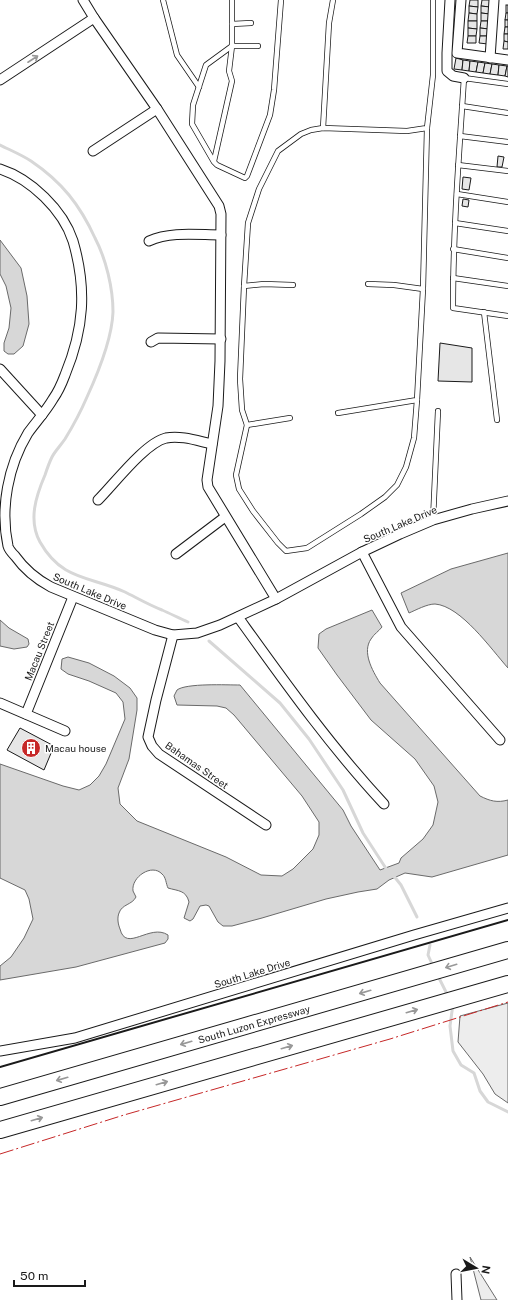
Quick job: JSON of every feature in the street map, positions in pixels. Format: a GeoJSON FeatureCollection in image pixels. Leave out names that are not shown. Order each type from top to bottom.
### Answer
{"type":"FeatureCollection","features":[{"type":"Feature","properties":{"kind":"highway","name":"South Luzon Expressway"},"geometry":{"type":"LineString","coordinates":[[0,1097],[508,950]]}},
{"type":"Feature","properties":{"kind":"highway"},"geometry":{"type":"LineString","coordinates":[[0,1130],[434,1004],[505,985]]}},
{"type":"Feature","properties":{"kind":"street"},"geometry":{"type":"LineString","coordinates":[[83,0],[157,108],[219,206],[221,214],[221,339],[218,406],[207,480],[208,487],[276,599]]}},
{"type":"Feature","properties":{"kind":"street"},"geometry":{"type":"LineString","coordinates":[[450,0],[447,71],[452,76],[464,78]]}},
{"type":"Feature","properties":{"kind":"street"},"geometry":{"type":"LineString","coordinates":[[461,0],[457,53],[508,60]]}},
{"type":"Feature","properties":{"kind":"street"},"geometry":{"type":"LineString","coordinates":[[490,58],[494,0]]}},
{"type":"Feature","properties":{"kind":"street"},"geometry":{"type":"LineString","coordinates":[[0,80],[94,18]]}},
{"type":"Feature","properties":{"kind":"street"},"geometry":{"type":"LineString","coordinates":[[93,151],[157,108]]}},
{"type":"Feature","properties":{"kind":"street","name":"South Lake Drive"},"geometry":{"type":"LineString","coordinates":[[0,169],[28,184],[58,212],[69,230],[78,259],[81,281],[82,310],[79,331],[65,375],[53,399],[28,433],[4,475],[4,549],[37,579],[73,597],[155,630],[173,635],[197,633],[220,625],[276,599],[362,552],[400,534],[433,520],[508,501]]}},
{"type":"Feature","properties":{"kind":"street"},"geometry":{"type":"LineString","coordinates":[[150,241],[158,237],[170,235],[221,235]]}},
{"type":"Feature","properties":{"kind":"street"},"geometry":{"type":"LineString","coordinates":[[151,342],[158,338],[221,339]]}},
{"type":"Feature","properties":{"kind":"street"},"geometry":{"type":"LineString","coordinates":[[0,369],[42,415]]}},
{"type":"Feature","properties":{"kind":"street"},"geometry":{"type":"LineString","coordinates":[[98,500],[138,457],[152,445],[165,438],[178,437],[212,444]]}},
{"type":"Feature","properties":{"kind":"street"},"geometry":{"type":"LineString","coordinates":[[176,554],[225,517]]}},
{"type":"Feature","properties":{"kind":"street"},"geometry":{"type":"LineString","coordinates":[[362,552],[401,627],[500,740]]}},
{"type":"Feature","properties":{"kind":"street","name":"Macau Street"},"geometry":{"type":"LineString","coordinates":[[26,714],[73,597]]}},
{"type":"Feature","properties":{"kind":"street"},"geometry":{"type":"LineString","coordinates":[[238,617],[306,710],[361,780],[384,804]]}},
{"type":"Feature","properties":{"kind":"street","name":"Bahamas Street"},"geometry":{"type":"LineString","coordinates":[[173,635],[148,737],[152,746],[159,754],[266,825]]}},
{"type":"Feature","properties":{"kind":"street"},"geometry":{"type":"LineString","coordinates":[[0,703],[65,731]]}},
{"type":"Feature","properties":{"kind":"street","name":"South Lake Drive"},"geometry":{"type":"LineString","coordinates":[[0,1051],[75,1038],[508,908]]}},
{"type":"Feature","properties":{"kind":"street"},"geometry":{"type":"LineString","coordinates":[[456,1274],[457,1300]]}},
{"type":"Feature","properties":{"kind":"lane"},"geometry":{"type":"LineString","coordinates":[[163,0],[177,55],[199,87]]}},
{"type":"Feature","properties":{"kind":"lane"},"geometry":{"type":"LineString","coordinates":[[214,162],[232,81],[229,71],[232,46],[232,0]]}},
{"type":"Feature","properties":{"kind":"lane"},"geometry":{"type":"LineString","coordinates":[[258,46],[232,46],[206,65],[192,111],[192,124],[214,162],[240,177],[245,178],[270,115],[274,90],[281,0]]}},
{"type":"Feature","properties":{"kind":"lane"},"geometry":{"type":"LineString","coordinates":[[323,128],[329,23],[333,0]]}},
{"type":"Feature","properties":{"kind":"lane"},"geometry":{"type":"LineString","coordinates":[[427,128],[407,131],[323,128],[311,130],[301,134],[278,151],[259,189],[248,223],[240,380],[242,410],[247,425],[236,475],[239,489],[256,516],[286,551],[307,548],[361,514],[385,496],[397,485],[406,467],[414,438],[423,289],[427,128],[433,75],[433,0]]}},
{"type":"Feature","properties":{"kind":"lane"},"geometry":{"type":"LineString","coordinates":[[232,24],[250,23]]}},
{"type":"Feature","properties":{"kind":"lane"},"geometry":{"type":"LineString","coordinates":[[508,84],[464,78],[453,249],[453,308],[508,316]]}},
{"type":"Feature","properties":{"kind":"lane"},"geometry":{"type":"LineString","coordinates":[[462,106],[508,113]]}},
{"type":"Feature","properties":{"kind":"lane"},"geometry":{"type":"LineString","coordinates":[[460,136],[508,142]]}},
{"type":"Feature","properties":{"kind":"lane"},"geometry":{"type":"LineString","coordinates":[[458,165],[508,171]]}},
{"type":"Feature","properties":{"kind":"lane"},"geometry":{"type":"LineString","coordinates":[[457,194],[508,202]]}},
{"type":"Feature","properties":{"kind":"lane"},"geometry":{"type":"LineString","coordinates":[[455,224],[508,231]]}},
{"type":"Feature","properties":{"kind":"lane"},"geometry":{"type":"LineString","coordinates":[[453,249],[508,258]]}},
{"type":"Feature","properties":{"kind":"lane"},"geometry":{"type":"LineString","coordinates":[[453,278],[508,286]]}},
{"type":"Feature","properties":{"kind":"lane"},"geometry":{"type":"LineString","coordinates":[[244,286],[264,284],[293,286]]}},
{"type":"Feature","properties":{"kind":"lane"},"geometry":{"type":"LineString","coordinates":[[368,284],[394,285],[423,289]]}},
{"type":"Feature","properties":{"kind":"lane"},"geometry":{"type":"LineString","coordinates":[[484,312],[497,420]]}},
{"type":"Feature","properties":{"kind":"lane"},"geometry":{"type":"LineString","coordinates":[[338,413],[417,400]]}},
{"type":"Feature","properties":{"kind":"lane"},"geometry":{"type":"LineString","coordinates":[[433,520],[438,411]]}},
{"type":"Feature","properties":{"kind":"lane"},"geometry":{"type":"LineString","coordinates":[[247,425],[290,418]]}},
{"type":"Feature","properties":{"kind":"shaded area"},"geometry":{"type":"Polygon","coordinates":[[[0,240],[21,268],[27,296],[29,324],[23,346],[14,354],[8,354],[4,351],[4,343],[9,328],[11,308],[6,286],[0,274],[0,240]]]}},
{"type":"Feature","properties":{"kind":"shaded area"},"geometry":{"type":"Polygon","coordinates":[[[508,553],[508,668],[475,630],[455,612],[445,607],[432,604],[409,613],[401,593],[451,569],[508,553]]]}},
{"type":"Feature","properties":{"kind":"shaded area"},"geometry":{"type":"Polygon","coordinates":[[[372,610],[382,627],[371,639],[367,650],[371,667],[377,678],[480,796],[494,801],[508,800],[508,855],[432,877],[405,873],[389,880],[377,889],[326,899],[232,926],[223,926],[218,922],[209,906],[206,905],[200,906],[193,919],[190,921],[184,918],[189,902],[186,895],[168,888],[164,877],[158,871],[148,871],[143,873],[135,881],[133,891],[136,897],[132,902],[120,910],[118,921],[123,936],[133,938],[154,932],[161,932],[168,935],[168,939],[165,943],[76,967],[0,980],[0,966],[11,957],[24,938],[33,919],[29,899],[25,890],[0,878],[0,764],[63,786],[79,790],[90,785],[99,776],[106,764],[125,719],[123,702],[116,693],[89,681],[68,674],[61,669],[62,659],[68,657],[89,663],[114,676],[130,688],[137,698],[137,710],[129,759],[118,788],[120,804],[137,821],[226,857],[261,875],[282,876],[293,869],[313,849],[319,835],[319,822],[302,796],[234,715],[226,708],[217,706],[177,705],[174,696],[177,690],[189,686],[240,685],[343,810],[351,826],[380,870],[399,863],[401,858],[423,839],[433,825],[438,802],[434,786],[415,759],[371,720],[318,648],[319,634],[326,629],[372,610]]]}},
{"type":"Feature","properties":{"kind":"shaded area"},"geometry":{"type":"Polygon","coordinates":[[[0,620],[9,628],[28,639],[29,644],[27,647],[14,649],[0,646],[0,620]]]}},
{"type":"Feature","properties":{"kind":"shaded area"},"geometry":{"type":"Polygon","coordinates":[[[508,1003],[508,1103],[495,1094],[483,1074],[458,1042],[460,1016],[508,1003]]]}},
{"type":"Feature","properties":{"kind":"shaded area"},"geometry":{"type":"Polygon","coordinates":[[[470,1257],[497,1300],[481,1300],[470,1257]]]}},
{"type":"Feature","properties":{"kind":"building"},"geometry":{"type":"Polygon","coordinates":[[[470,0],[478,0],[478,7],[469,6],[470,0]]]}},
{"type":"Feature","properties":{"kind":"building"},"geometry":{"type":"Polygon","coordinates":[[[482,0],[490,0],[490,7],[481,6],[482,0]]]}},
{"type":"Feature","properties":{"kind":"building"},"geometry":{"type":"Polygon","coordinates":[[[506,5],[508,5],[508,13],[506,13],[506,5]]]}},
{"type":"Feature","properties":{"kind":"building"},"geometry":{"type":"Polygon","coordinates":[[[469,6],[478,7],[477,14],[469,13],[469,6]]]}},
{"type":"Feature","properties":{"kind":"building"},"geometry":{"type":"Polygon","coordinates":[[[481,6],[490,7],[490,14],[481,13],[481,6]]]}},
{"type":"Feature","properties":{"kind":"building"},"geometry":{"type":"Polygon","coordinates":[[[469,13],[477,14],[477,21],[468,21],[469,13]]]}},
{"type":"Feature","properties":{"kind":"building"},"geometry":{"type":"Polygon","coordinates":[[[481,13],[490,14],[489,21],[481,21],[481,13]]]}},
{"type":"Feature","properties":{"kind":"building"},"geometry":{"type":"Polygon","coordinates":[[[506,13],[508,13],[508,20],[505,20],[506,13]]]}},
{"type":"Feature","properties":{"kind":"building"},"geometry":{"type":"Polygon","coordinates":[[[505,20],[508,20],[508,27],[505,27],[505,20]]]}},
{"type":"Feature","properties":{"kind":"building"},"geometry":{"type":"Polygon","coordinates":[[[468,21],[477,21],[477,29],[468,28],[468,21]]]}},
{"type":"Feature","properties":{"kind":"building"},"geometry":{"type":"Polygon","coordinates":[[[481,21],[489,21],[489,29],[480,28],[481,21]]]}},
{"type":"Feature","properties":{"kind":"building"},"geometry":{"type":"Polygon","coordinates":[[[505,27],[508,27],[508,34],[504,34],[505,27]]]}},
{"type":"Feature","properties":{"kind":"building"},"geometry":{"type":"Polygon","coordinates":[[[468,28],[477,29],[476,36],[468,36],[468,28]]]}},
{"type":"Feature","properties":{"kind":"building"},"geometry":{"type":"Polygon","coordinates":[[[480,28],[489,29],[488,36],[480,36],[480,28]]]}},
{"type":"Feature","properties":{"kind":"building"},"geometry":{"type":"Polygon","coordinates":[[[504,34],[508,34],[508,42],[504,41],[504,34]]]}},
{"type":"Feature","properties":{"kind":"building"},"geometry":{"type":"Polygon","coordinates":[[[468,36],[476,36],[476,43],[467,43],[468,36]]]}},
{"type":"Feature","properties":{"kind":"building"},"geometry":{"type":"Polygon","coordinates":[[[480,36],[488,36],[488,44],[479,43],[480,36]]]}},
{"type":"Feature","properties":{"kind":"building"},"geometry":{"type":"Polygon","coordinates":[[[504,41],[508,42],[508,49],[503,49],[504,41]]]}},
{"type":"Feature","properties":{"kind":"building"},"geometry":{"type":"Polygon","coordinates":[[[456,58],[463,60],[462,70],[454,69],[456,58]]]}},
{"type":"Feature","properties":{"kind":"building"},"geometry":{"type":"Polygon","coordinates":[[[463,60],[470,61],[469,71],[462,70],[463,60]]]}},
{"type":"Feature","properties":{"kind":"building"},"geometry":{"type":"Polygon","coordinates":[[[470,61],[478,62],[476,72],[469,71],[470,61]]]}},
{"type":"Feature","properties":{"kind":"building"},"geometry":{"type":"Polygon","coordinates":[[[478,62],[485,63],[483,73],[476,72],[478,62]]]}},
{"type":"Feature","properties":{"kind":"building"},"geometry":{"type":"Polygon","coordinates":[[[485,63],[492,64],[490,74],[483,73],[485,63]]]}},
{"type":"Feature","properties":{"kind":"building"},"geometry":{"type":"Polygon","coordinates":[[[492,64],[499,65],[498,75],[490,74],[492,64]]]}},
{"type":"Feature","properties":{"kind":"building"},"geometry":{"type":"Polygon","coordinates":[[[499,65],[507,66],[505,76],[498,75],[499,65]]]}},
{"type":"Feature","properties":{"kind":"building"},"geometry":{"type":"Polygon","coordinates":[[[508,66],[508,77],[505,76],[508,66]]]}},
{"type":"Feature","properties":{"kind":"building"},"geometry":{"type":"Polygon","coordinates":[[[498,156],[504,157],[502,167],[497,167],[498,156]]]}},
{"type":"Feature","properties":{"kind":"building"},"geometry":{"type":"Polygon","coordinates":[[[463,177],[471,178],[469,190],[462,189],[463,177]]]}},
{"type":"Feature","properties":{"kind":"building"},"geometry":{"type":"Polygon","coordinates":[[[463,199],[469,200],[468,207],[462,206],[463,199]]]}},
{"type":"Feature","properties":{"kind":"building"},"geometry":{"type":"Polygon","coordinates":[[[440,343],[472,348],[472,382],[438,381],[440,343]]]}},
{"type":"Feature","properties":{"kind":"building","name":"Macau house"},"geometry":{"type":"Polygon","coordinates":[[[20,728],[54,746],[44,770],[7,750],[20,728]]]}},
{"type":"Feature","properties":{"kind":"waterway"},"geometry":{"type":"LineString","coordinates":[[0,145],[20,155],[42,169],[69,195],[83,215],[99,246],[106,264],[113,303],[110,333],[100,367],[77,418],[65,439],[52,457],[39,491],[36,500],[34,517],[36,534],[49,555],[67,571],[125,592],[188,622]]}},
{"type":"Feature","properties":{"kind":"waterway"},"geometry":{"type":"LineString","coordinates":[[209,641],[280,703],[309,739],[343,790],[363,833],[387,870]]}},
{"type":"Feature","properties":{"kind":"waterway"},"geometry":{"type":"LineString","coordinates":[[393,875],[401,885],[417,917]]}},
{"type":"Feature","properties":{"kind":"waterway"},"geometry":{"type":"LineString","coordinates":[[430,945],[428,955],[433,966]]}},
{"type":"Feature","properties":{"kind":"waterway"},"geometry":{"type":"LineString","coordinates":[[438,976],[448,996]]}},
{"type":"Feature","properties":{"kind":"waterway"},"geometry":{"type":"LineString","coordinates":[[453,1004],[450,1026],[453,1051],[461,1065],[474,1073],[480,1091],[488,1102],[508,1112]]}},
{"type":"Feature","properties":{"kind":"wall"},"geometry":{"type":"LineString","coordinates":[[0,1067],[508,920]]}},
{"type":"Feature","properties":{"kind":"power"},"geometry":{"type":"LineString","coordinates":[[0,1154],[124,1115],[390,1039],[508,1002]]}},
{"type":"Feature","properties":{"kind":"place","name":"Macau house"},"geometry":{"type":"Point","coordinates":[31,748]}}]}
